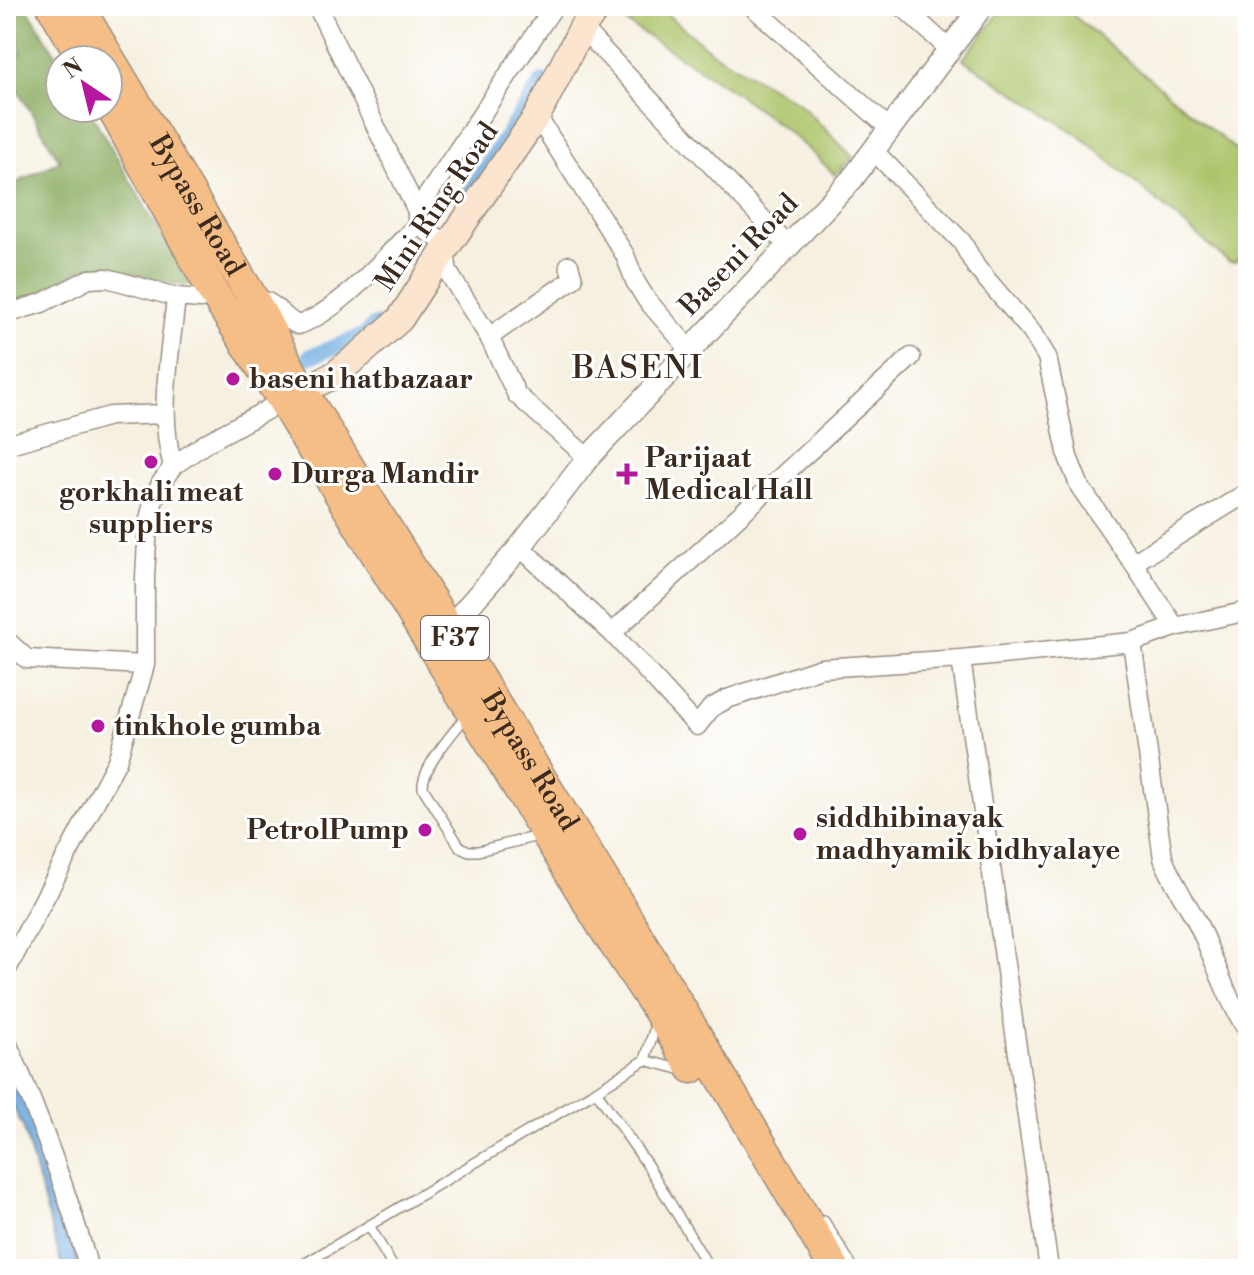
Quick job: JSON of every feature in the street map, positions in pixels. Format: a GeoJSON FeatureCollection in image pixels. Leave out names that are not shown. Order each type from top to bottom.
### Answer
{"type":"FeatureCollection","features":[{"type":"Feature","properties":{"kind":"highway"},"geometry":{"type":"LineString","coordinates":[[52,6],[75,44]]}},
{"type":"Feature","properties":{"kind":"highway","name":"Bypass Road"},"geometry":{"type":"LineString","coordinates":[[78,6],[256,304],[292,396]]}},
{"type":"Feature","properties":{"kind":"highway","name":"Bypass Road"},"geometry":{"type":"LineString","coordinates":[[121,124],[213,292],[292,396],[437,632],[624,913],[835,1269]]}},
{"type":"Feature","properties":{"kind":"highway","name":"Bypass Road"},"geometry":{"type":"LineString","coordinates":[[437,632],[471,709],[603,927],[659,1012],[811,1269]]}},
{"type":"Feature","properties":{"kind":"main road","name":"Mini Ring Road"},"geometry":{"type":"LineString","coordinates":[[292,396],[334,375],[400,319],[430,232],[537,116],[582,28],[598,6]]}},
{"type":"Feature","properties":{"kind":"street"},"geometry":{"type":"LineString","coordinates":[[317,6],[448,272],[489,337],[517,395],[588,458]]}},
{"type":"Feature","properties":{"kind":"street"},"geometry":{"type":"LineString","coordinates":[[256,304],[260,300],[269,301],[288,321],[298,325],[307,322],[342,300],[430,232],[554,6]]}},
{"type":"Feature","properties":{"kind":"street"},"geometry":{"type":"LineString","coordinates":[[752,6],[890,129]]}},
{"type":"Feature","properties":{"kind":"street"},"geometry":{"type":"LineString","coordinates":[[902,6],[950,50]]}},
{"type":"Feature","properties":{"kind":"street","name":"Baseni Road"},"geometry":{"type":"LineString","coordinates":[[437,632],[459,617],[520,547],[588,458],[852,179],[982,6]]}},
{"type":"Feature","properties":{"kind":"street"},"geometry":{"type":"LineString","coordinates":[[582,28],[789,247]]}},
{"type":"Feature","properties":{"kind":"street"},"geometry":{"type":"LineString","coordinates":[[537,116],[625,255],[646,299],[690,350]]}},
{"type":"Feature","properties":{"kind":"street"},"geometry":{"type":"LineString","coordinates":[[874,151],[962,242],[976,267],[1031,331],[1047,357],[1068,457],[1080,487],[1175,627]]}},
{"type":"Feature","properties":{"kind":"street"},"geometry":{"type":"LineString","coordinates":[[489,337],[573,279],[569,265]]}},
{"type":"Feature","properties":{"kind":"street"},"geometry":{"type":"LineString","coordinates":[[6,314],[42,303],[89,279],[107,278],[176,297],[201,299],[213,292]]}},
{"type":"Feature","properties":{"kind":"street"},"geometry":{"type":"LineString","coordinates":[[173,466],[165,414],[176,297]]}},
{"type":"Feature","properties":{"kind":"street"},"geometry":{"type":"LineString","coordinates":[[612,633],[911,357]]}},
{"type":"Feature","properties":{"kind":"street"},"geometry":{"type":"LineString","coordinates":[[6,971],[117,761],[145,665],[148,523],[161,483],[173,466],[206,443],[292,396]]}},
{"type":"Feature","properties":{"kind":"street"},"geometry":{"type":"LineString","coordinates":[[6,445],[110,416],[165,414]]}},
{"type":"Feature","properties":{"kind":"street"},"geometry":{"type":"LineString","coordinates":[[1133,563],[1248,492]]}},
{"type":"Feature","properties":{"kind":"street"},"geometry":{"type":"LineString","coordinates":[[520,547],[612,633],[697,726],[711,708],[727,699],[821,668],[961,659],[1132,642],[1175,627],[1248,611]]}},
{"type":"Feature","properties":{"kind":"street"},"geometry":{"type":"LineString","coordinates":[[6,640],[27,659],[145,665]]}},
{"type":"Feature","properties":{"kind":"street"},"geometry":{"type":"LineString","coordinates":[[1132,642],[1163,858],[1248,1031]]}},
{"type":"Feature","properties":{"kind":"street"},"geometry":{"type":"LineString","coordinates":[[961,659],[1049,1269]]}},
{"type":"Feature","properties":{"kind":"street"},"geometry":{"type":"LineString","coordinates":[[6,1040],[61,1176],[89,1269]]}},
{"type":"Feature","properties":{"kind":"lane"},"geometry":{"type":"LineString","coordinates":[[471,709],[429,767],[422,779],[423,788],[460,847],[469,851],[547,834]]}},
{"type":"Feature","properties":{"kind":"lane"},"geometry":{"type":"LineString","coordinates":[[688,1001],[723,1066],[766,1131]]}},
{"type":"Feature","properties":{"kind":"lane"},"geometry":{"type":"LineString","coordinates":[[299,1267],[645,1060],[659,1012]]}},
{"type":"Feature","properties":{"kind":"lane"},"geometry":{"type":"LineString","coordinates":[[645,1060],[693,1071]]}},
{"type":"Feature","properties":{"kind":"lane"},"geometry":{"type":"LineString","coordinates":[[596,1091],[648,1166],[710,1269]]}},
{"type":"Feature","properties":{"kind":"lane"},"geometry":{"type":"LineString","coordinates":[[815,1207],[854,1269]]}},
{"type":"Feature","properties":{"kind":"lane"},"geometry":{"type":"LineString","coordinates":[[369,1225],[394,1269]]}},
{"type":"Feature","properties":{"kind":"green space"},"geometry":{"type":"Polygon","coordinates":[[[6,6],[26,6],[49,44],[44,44],[44,124],[97,124],[190,284],[183,286],[103,266],[80,270],[37,294],[6,306],[6,188],[60,161],[6,70],[6,64],[21,53],[13,19],[6,6]]]}},
{"type":"Feature","properties":{"kind":"green space"},"geometry":{"type":"Polygon","coordinates":[[[609,6],[657,6],[713,53],[799,103],[853,157],[835,175],[755,107],[608,11],[609,6]]]}},
{"type":"Feature","properties":{"kind":"green space"},"geometry":{"type":"Polygon","coordinates":[[[1005,6],[1062,6],[1248,160],[1248,251],[1235,262],[1229,262],[1080,136],[963,59],[1005,6]]]}},
{"type":"Feature","properties":{"kind":"water"},"geometry":{"type":"Polygon","coordinates":[[[6,1054],[54,1175],[80,1269],[63,1269],[23,1126],[6,1093],[6,1054]]]}},
{"type":"Feature","properties":{"kind":"waterway"},"geometry":{"type":"LineString","coordinates":[[465,199],[542,82]]}},
{"type":"Feature","properties":{"kind":"waterway"},"geometry":{"type":"LineString","coordinates":[[309,357],[365,335],[375,325]]}},
{"type":"Feature","properties":{"kind":"place","name":"baseni hatbazaar"},"geometry":{"type":"Point","coordinates":[233,379]}},
{"type":"Feature","properties":{"kind":"place","name":"gorkhali meat suppliers"},"geometry":{"type":"Point","coordinates":[151,462]}},
{"type":"Feature","properties":{"kind":"place","name":"Durga Mandir"},"geometry":{"type":"Point","coordinates":[275,474]}},
{"type":"Feature","properties":{"kind":"place","name":"Parijaat Medical Hall"},"geometry":{"type":"Point","coordinates":[627,474]}},
{"type":"Feature","properties":{"kind":"place","name":"tinkhole gumba"},"geometry":{"type":"Point","coordinates":[98,726]}},
{"type":"Feature","properties":{"kind":"place","name":"PetrolPump"},"geometry":{"type":"Point","coordinates":[425,830]}},
{"type":"Feature","properties":{"kind":"place","name":"siddhibinayak madhyamik bidhyalaye"},"geometry":{"type":"Point","coordinates":[800,834]}},
{"type":"Feature","properties":{"kind":"district","name":"BASENI"},"geometry":{"type":"Point","coordinates":[638,368]}}]}
